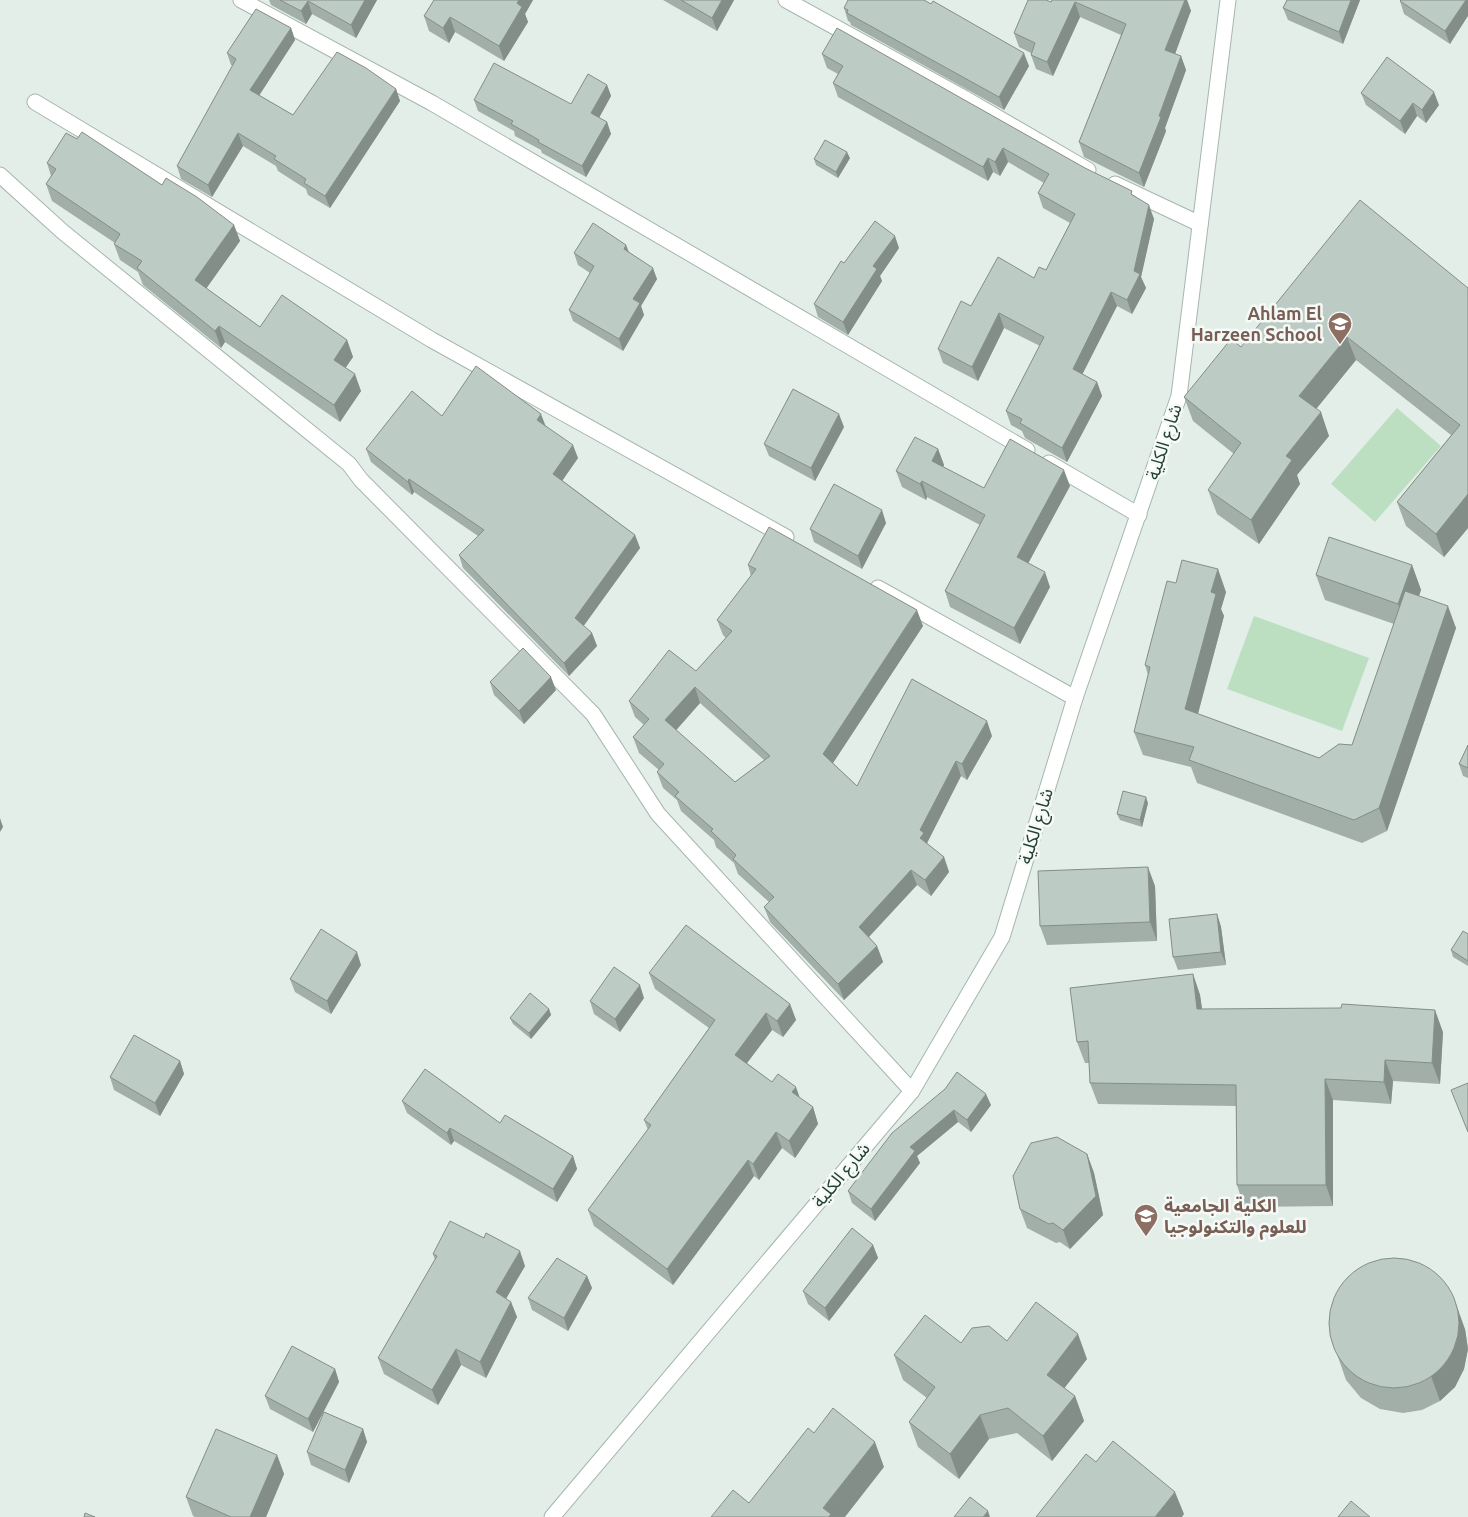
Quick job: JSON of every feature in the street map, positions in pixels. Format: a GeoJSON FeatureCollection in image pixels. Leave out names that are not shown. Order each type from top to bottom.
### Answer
{"type":"FeatureCollection","features":[{"type":"Feature","properties":{"kind":"street"},"geometry":{"type":"LineString","coordinates":[[240,0],[432,103],[1139,515]]}},
{"type":"Feature","properties":{"kind":"street"},"geometry":{"type":"LineString","coordinates":[[786,0],[964,98],[1095,174],[1200,224]]}},
{"type":"Feature","properties":{"kind":"street","name":"شارع الكلية"},"geometry":{"type":"LineString","coordinates":[[552,1517],[912,1091],[1002,937],[1075,698],[1179,396],[1228,0]]}},
{"type":"Feature","properties":{"kind":"street"},"geometry":{"type":"LineString","coordinates":[[35,102],[432,340],[797,543]]}},
{"type":"Feature","properties":{"kind":"street"},"geometry":{"type":"LineString","coordinates":[[0,176],[62,232],[349,464],[593,714],[658,814],[912,1091]]}},
{"type":"Feature","properties":{"kind":"street"},"geometry":{"type":"LineString","coordinates":[[867,582],[1075,698]]}},
{"type":"Feature","properties":{"kind":"green space"},"geometry":{"type":"Polygon","coordinates":[[[1397,408],[1441,446],[1375,522],[1331,484],[1397,408]]]}},
{"type":"Feature","properties":{"kind":"green space"},"geometry":{"type":"Polygon","coordinates":[[[1254,616],[1369,658],[1342,731],[1227,689],[1254,616]]]}},
{"type":"Feature","properties":{"kind":"building"},"geometry":{"type":"Polygon","coordinates":[[[280,0],[365,0],[351,25],[308,1],[301,11],[280,0]]]}},
{"type":"Feature","properties":{"kind":"building"},"geometry":{"type":"Polygon","coordinates":[[[434,0],[519,0],[517,3],[522,7],[499,46],[450,17],[443,28],[424,16],[434,0]]]}},
{"type":"Feature","properties":{"kind":"building"},"geometry":{"type":"Polygon","coordinates":[[[681,0],[722,0],[712,18],[681,0]]]}},
{"type":"Feature","properties":{"kind":"building"},"geometry":{"type":"Polygon","coordinates":[[[848,0],[924,0],[931,4],[933,1],[1024,53],[999,97],[847,13],[848,10],[844,8],[848,0]]]}},
{"type":"Feature","properties":{"kind":"building"},"geometry":{"type":"Polygon","coordinates":[[[1028,0],[1046,0],[1051,2],[1052,0],[1185,0],[1165,50],[1181,56],[1159,116],[1161,117],[1139,173],[1079,142],[1126,24],[1075,2],[1047,62],[1031,55],[1035,43],[1014,33],[1028,0]]]}},
{"type":"Feature","properties":{"kind":"building"},"geometry":{"type":"Polygon","coordinates":[[[1287,0],[1351,0],[1339,32],[1283,8],[1287,0]]]}},
{"type":"Feature","properties":{"kind":"building"},"geometry":{"type":"Polygon","coordinates":[[[1401,0],[1466,0],[1445,31],[1401,0]]]}},
{"type":"Feature","properties":{"kind":"building"},"geometry":{"type":"Polygon","coordinates":[[[256,9],[291,28],[250,90],[293,115],[337,52],[366,68],[396,89],[325,196],[304,183],[306,179],[274,159],[276,156],[238,133],[208,185],[177,166],[236,59],[227,53],[256,9]]]}},
{"type":"Feature","properties":{"kind":"building"},"geometry":{"type":"Polygon","coordinates":[[[837,28],[1085,168],[1132,191],[1131,194],[1149,205],[1134,271],[1140,274],[1127,300],[1111,292],[1073,369],[1097,382],[1062,448],[1020,423],[1022,419],[1006,411],[1044,337],[999,313],[972,367],[938,349],[961,301],[971,306],[998,257],[1034,278],[1039,267],[1046,270],[1075,214],[1038,193],[1049,174],[1003,148],[995,162],[988,158],[983,167],[833,83],[843,66],[822,54],[837,28]]]}},
{"type":"Feature","properties":{"kind":"building"},"geometry":{"type":"Polygon","coordinates":[[[1387,57],[1434,92],[1422,110],[1413,103],[1400,121],[1361,93],[1387,57]]]}},
{"type":"Feature","properties":{"kind":"building"},"geometry":{"type":"Polygon","coordinates":[[[494,63],[571,104],[588,74],[607,85],[591,113],[607,122],[582,166],[538,142],[539,140],[511,124],[513,121],[474,100],[494,63]]]}},
{"type":"Feature","properties":{"kind":"building"},"geometry":{"type":"Polygon","coordinates":[[[82,132],[162,185],[166,178],[197,197],[234,225],[195,280],[260,327],[282,295],[347,340],[334,360],[355,374],[334,405],[219,326],[215,331],[137,268],[142,261],[114,244],[120,234],[46,184],[56,169],[47,163],[66,133],[77,139],[82,132]]]}},
{"type":"Feature","properties":{"kind":"building"},"geometry":{"type":"Polygon","coordinates":[[[825,140],[847,152],[836,172],[814,159],[825,140]]]}},
{"type":"Feature","properties":{"kind":"building"},"geometry":{"type":"Polygon","coordinates":[[[1360,200],[1468,288],[1468,494],[1436,534],[1397,502],[1460,425],[1347,337],[1299,396],[1321,412],[1286,456],[1292,460],[1251,520],[1208,490],[1241,443],[1184,397],[1231,339],[1241,347],[1360,200]]]}},
{"type":"Feature","properties":{"kind":"building"},"geometry":{"type":"Polygon","coordinates":[[[875,221],[895,236],[873,266],[877,269],[843,322],[814,304],[841,261],[844,263],[875,221]]]}},
{"type":"Feature","properties":{"kind":"building"},"geometry":{"type":"Polygon","coordinates":[[[593,223],[626,245],[624,249],[653,268],[633,299],[640,303],[619,339],[569,310],[594,266],[574,253],[593,223]]]}},
{"type":"Feature","properties":{"kind":"building"},"geometry":{"type":"Polygon","coordinates":[[[476,366],[541,414],[537,420],[573,445],[553,474],[635,535],[575,618],[592,633],[564,663],[459,555],[484,530],[409,479],[408,482],[366,449],[412,391],[442,416],[476,366]]]}},
{"type":"Feature","properties":{"kind":"building"},"geometry":{"type":"Polygon","coordinates":[[[793,389],[839,414],[811,468],[764,444],[793,389]]]}},
{"type":"Feature","properties":{"kind":"building"},"geometry":{"type":"Polygon","coordinates":[[[915,437],[938,449],[932,461],[984,488],[1010,439],[1064,470],[1017,557],[1045,572],[1014,628],[945,591],[985,515],[922,481],[920,484],[896,471],[915,437]]]}},
{"type":"Feature","properties":{"kind":"building"},"geometry":{"type":"Polygon","coordinates":[[[834,484],[882,510],[858,556],[810,529],[834,484]]]}},
{"type":"Feature","properties":{"kind":"building"},"geometry":{"type":"Polygon","coordinates":[[[769,527],[917,610],[823,754],[857,786],[912,679],[987,721],[962,764],[956,761],[920,830],[924,833],[920,838],[944,857],[925,880],[911,870],[859,927],[877,946],[838,984],[764,907],[774,897],[733,859],[736,855],[711,831],[713,829],[675,796],[679,792],[657,772],[664,764],[633,737],[649,719],[629,701],[669,650],[696,671],[732,631],[717,620],[756,569],[748,565],[769,527]],[[695,687],[665,720],[735,782],[770,756],[695,687]]]}},
{"type":"Feature","properties":{"kind":"building"},"geometry":{"type":"Polygon","coordinates":[[[1329,537],[1412,565],[1398,604],[1316,575],[1329,537]]]}},
{"type":"Feature","properties":{"kind":"building"},"geometry":{"type":"Polygon","coordinates":[[[1182,560],[1218,569],[1211,592],[1216,594],[1185,709],[1319,758],[1339,744],[1352,745],[1405,591],[1448,606],[1379,808],[1354,820],[1189,760],[1194,747],[1134,732],[1150,667],[1145,665],[1167,581],[1176,583],[1182,560]]]}},
{"type":"Feature","properties":{"kind":"building"},"geometry":{"type":"Polygon","coordinates":[[[523,648],[551,677],[519,711],[490,682],[523,648]]]}},
{"type":"Feature","properties":{"kind":"building"},"geometry":{"type":"Polygon","coordinates":[[[1468,745],[1468,768],[1459,764],[1468,745]]]}},
{"type":"Feature","properties":{"kind":"building"},"geometry":{"type":"Polygon","coordinates":[[[1123,791],[1146,797],[1140,820],[1117,814],[1123,791]]]}},
{"type":"Feature","properties":{"kind":"building"},"geometry":{"type":"Polygon","coordinates":[[[1148,867],[1150,922],[1040,926],[1038,871],[1148,867]]]}},
{"type":"Feature","properties":{"kind":"building"},"geometry":{"type":"Polygon","coordinates":[[[1217,914],[1221,952],[1173,957],[1169,919],[1217,914]]]}},
{"type":"Feature","properties":{"kind":"building"},"geometry":{"type":"Polygon","coordinates":[[[686,925],[790,1004],[777,1021],[766,1013],[735,1055],[772,1082],[778,1074],[796,1087],[792,1092],[813,1107],[789,1141],[776,1132],[753,1164],[748,1160],[667,1269],[588,1210],[651,1125],[644,1120],[715,1020],[649,973],[686,925]]]}},
{"type":"Feature","properties":{"kind":"building"},"geometry":{"type":"Polygon","coordinates":[[[321,929],[357,952],[327,1001],[290,979],[321,929]]]}},
{"type":"Feature","properties":{"kind":"building"},"geometry":{"type":"Polygon","coordinates":[[[1463,931],[1468,934],[1468,961],[1451,950],[1463,931]]]}},
{"type":"Feature","properties":{"kind":"building"},"geometry":{"type":"Polygon","coordinates":[[[614,967],[640,985],[615,1019],[590,1001],[614,967]]]}},
{"type":"Feature","properties":{"kind":"building"},"geometry":{"type":"Polygon","coordinates":[[[1193,974],[1197,1009],[1341,1008],[1342,1004],[1435,1010],[1432,1063],[1385,1060],[1384,1082],[1325,1079],[1326,1185],[1237,1185],[1236,1085],[1090,1083],[1088,1041],[1077,1042],[1070,988],[1193,974]]]}},
{"type":"Feature","properties":{"kind":"building"},"geometry":{"type":"Polygon","coordinates":[[[530,993],[549,1009],[529,1033],[510,1018],[530,993]]]}},
{"type":"Feature","properties":{"kind":"building"},"geometry":{"type":"Polygon","coordinates":[[[134,1035],[180,1061],[155,1103],[110,1077],[134,1035]]]}},
{"type":"Feature","properties":{"kind":"building"},"geometry":{"type":"Polygon","coordinates":[[[425,1069],[500,1123],[505,1115],[573,1156],[553,1189],[450,1128],[447,1133],[402,1101],[425,1069]]]}},
{"type":"Feature","properties":{"kind":"building"},"geometry":{"type":"Polygon","coordinates":[[[957,1072],[986,1094],[967,1120],[954,1110],[910,1147],[915,1151],[871,1209],[848,1191],[892,1133],[945,1089],[957,1072]]]}},
{"type":"Feature","properties":{"kind":"building"},"geometry":{"type":"Polygon","coordinates":[[[1468,1083],[1468,1132],[1451,1090],[1468,1083]]]}},
{"type":"Feature","properties":{"kind":"building"},"geometry":{"type":"Polygon","coordinates":[[[1057,1137],[1087,1154],[1096,1196],[1063,1230],[1053,1223],[1049,1224],[1020,1209],[1013,1176],[1031,1143],[1057,1137]]]}},
{"type":"Feature","properties":{"kind":"building"},"geometry":{"type":"Polygon","coordinates":[[[450,1221],[484,1238],[486,1233],[520,1251],[496,1292],[511,1302],[480,1362],[456,1349],[432,1390],[378,1358],[437,1256],[433,1254],[450,1221]]]}},
{"type":"Feature","properties":{"kind":"building"},"geometry":{"type":"Polygon","coordinates":[[[852,1228],[873,1245],[825,1308],[803,1291],[852,1228]]]}},
{"type":"Feature","properties":{"kind":"building"},"geometry":{"type":"Polygon","coordinates":[[[557,1258],[587,1276],[564,1318],[528,1298],[557,1258]]]}},
{"type":"Feature","properties":{"kind":"building"},"geometry":{"type":"Polygon","coordinates":[[[1394,1258],[1419,1263],[1440,1277],[1454,1298],[1459,1323],[1454,1348],[1440,1369],[1419,1383],[1394,1388],[1369,1383],[1348,1369],[1334,1348],[1329,1323],[1334,1298],[1348,1277],[1369,1263],[1394,1258]]]}},
{"type":"Feature","properties":{"kind":"building"},"geometry":{"type":"Polygon","coordinates":[[[1036,1302],[1078,1334],[1047,1375],[1075,1396],[1043,1436],[1008,1408],[980,1415],[950,1454],[909,1422],[935,1387],[894,1355],[925,1315],[961,1343],[972,1328],[989,1326],[1007,1341],[1036,1302]]]}},
{"type":"Feature","properties":{"kind":"building"},"geometry":{"type":"Polygon","coordinates":[[[292,1346],[335,1369],[308,1419],[265,1396],[292,1346]]]}},
{"type":"Feature","properties":{"kind":"building"},"geometry":{"type":"Polygon","coordinates":[[[833,1408],[875,1442],[823,1508],[831,1514],[829,1517],[711,1517],[733,1490],[749,1503],[808,1428],[814,1433],[833,1408]]]}},
{"type":"Feature","properties":{"kind":"building"},"geometry":{"type":"Polygon","coordinates":[[[324,1412],[363,1429],[345,1470],[307,1452],[324,1412]]]}},
{"type":"Feature","properties":{"kind":"building"},"geometry":{"type":"Polygon","coordinates":[[[216,1429],[277,1455],[250,1517],[231,1517],[186,1497],[216,1429]]]}},
{"type":"Feature","properties":{"kind":"building"},"geometry":{"type":"Polygon","coordinates":[[[1113,1441],[1175,1492],[1155,1517],[1036,1517],[1086,1454],[1096,1462],[1113,1441]]]}},
{"type":"Feature","properties":{"kind":"building"},"geometry":{"type":"Polygon","coordinates":[[[970,1497],[988,1511],[983,1517],[954,1517],[970,1497]]]}},
{"type":"Feature","properties":{"kind":"building"},"geometry":{"type":"Polygon","coordinates":[[[1351,1501],[1370,1517],[1338,1517],[1351,1501]]]}},
{"type":"Feature","properties":{"kind":"building"},"geometry":{"type":"Polygon","coordinates":[[[85,1513],[95,1517],[84,1517],[85,1513]]]}},
{"type":"Feature","properties":{"kind":"place","name":"Ahlam El Harzeen School"},"geometry":{"type":"Point","coordinates":[1340,345]}},
{"type":"Feature","properties":{"kind":"place","name":"الكلية الجامعية للعلوم والتكنولوجيا"},"geometry":{"type":"Point","coordinates":[1146,1237]}}]}
